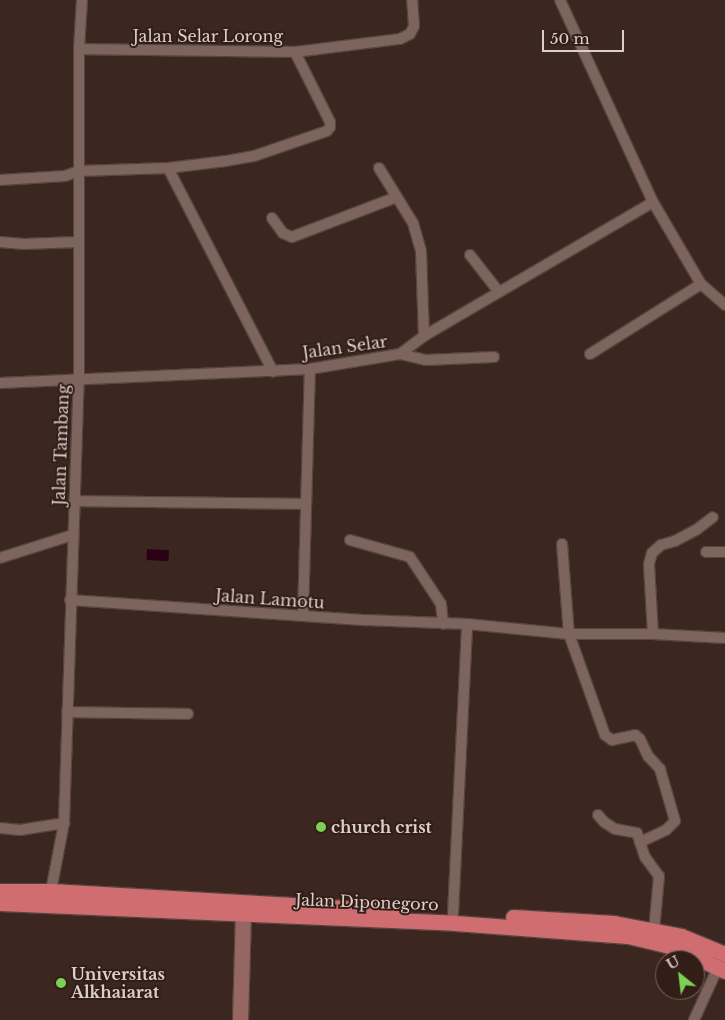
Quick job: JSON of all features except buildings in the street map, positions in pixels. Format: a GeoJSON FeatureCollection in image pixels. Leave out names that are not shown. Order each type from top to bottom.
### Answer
{"type":"FeatureCollection","features":[{"type":"Feature","properties":{"kind":"highway","name":"Jalan Diponegoro"},"geometry":{"type":"LineString","coordinates":[[0,891],[51,891],[591,921],[681,936],[724,959]]}},
{"type":"Feature","properties":{"kind":"highway","name":"Jalan Diponegoro"},"geometry":{"type":"LineString","coordinates":[[0,903],[454,923],[628,936],[724,959]]}},
{"type":"Feature","properties":{"kind":"street","name":"Jalan Tambang"},"geometry":{"type":"LineString","coordinates":[[51,891],[64,823],[66,712],[79,381],[79,49],[82,0]]}},
{"type":"Feature","properties":{"kind":"street"},"geometry":{"type":"LineString","coordinates":[[295,52],[400,39],[410,34],[414,26],[412,0]]}},
{"type":"Feature","properties":{"kind":"street"},"geometry":{"type":"LineString","coordinates":[[560,0],[653,202],[701,284],[723,302]]}},
{"type":"Feature","properties":{"kind":"street","name":"Jalan Selar Lorong"},"geometry":{"type":"LineString","coordinates":[[0,180],[65,176],[79,171],[168,168],[226,161],[254,156],[327,131],[330,127],[330,122],[295,52],[79,49]]}},
{"type":"Feature","properties":{"kind":"street"},"geometry":{"type":"LineString","coordinates":[[168,168],[273,371]]}},
{"type":"Feature","properties":{"kind":"street"},"geometry":{"type":"LineString","coordinates":[[379,168],[413,223],[421,251],[424,336]]}},
{"type":"Feature","properties":{"kind":"street"},"geometry":{"type":"LineString","coordinates":[[272,218],[283,233],[292,237],[397,197]]}},
{"type":"Feature","properties":{"kind":"street","name":"Jalan Selar"},"geometry":{"type":"LineString","coordinates":[[0,383],[79,381],[310,369],[400,354],[424,336],[653,202]]}},
{"type":"Feature","properties":{"kind":"street"},"geometry":{"type":"LineString","coordinates":[[0,242],[24,244],[78,242]]}},
{"type":"Feature","properties":{"kind":"street"},"geometry":{"type":"LineString","coordinates":[[470,255],[500,292]]}},
{"type":"Feature","properties":{"kind":"street"},"geometry":{"type":"LineString","coordinates":[[590,354],[701,284]]}},
{"type":"Feature","properties":{"kind":"street"},"geometry":{"type":"LineString","coordinates":[[400,354],[426,360],[494,357]]}},
{"type":"Feature","properties":{"kind":"street"},"geometry":{"type":"LineString","coordinates":[[303,616],[310,369]]}},
{"type":"Feature","properties":{"kind":"street"},"geometry":{"type":"LineString","coordinates":[[74,501],[306,504]]}},
{"type":"Feature","properties":{"kind":"street"},"geometry":{"type":"LineString","coordinates":[[653,634],[648,564],[652,554],[661,545],[689,534],[713,517]]}},
{"type":"Feature","properties":{"kind":"street"},"geometry":{"type":"LineString","coordinates":[[0,558],[73,535]]}},
{"type":"Feature","properties":{"kind":"street"},"geometry":{"type":"LineString","coordinates":[[350,540],[410,556],[441,604],[443,624]]}},
{"type":"Feature","properties":{"kind":"street"},"geometry":{"type":"LineString","coordinates":[[562,544],[569,634],[605,735],[612,740],[637,736],[654,765],[660,769],[665,781],[675,821],[666,830],[640,842]]}},
{"type":"Feature","properties":{"kind":"street"},"geometry":{"type":"LineString","coordinates":[[706,552],[725,552]]}},
{"type":"Feature","properties":{"kind":"street","name":"Jalan Lamotu"},"geometry":{"type":"LineString","coordinates":[[70,600],[303,616],[468,624],[569,634],[653,634],[725,638]]}},
{"type":"Feature","properties":{"kind":"street"},"geometry":{"type":"LineString","coordinates":[[453,914],[468,624]]}},
{"type":"Feature","properties":{"kind":"street"},"geometry":{"type":"LineString","coordinates":[[66,712],[188,714]]}},
{"type":"Feature","properties":{"kind":"street"},"geometry":{"type":"LineString","coordinates":[[598,815],[604,822],[615,829],[637,833],[645,857],[659,876],[654,931]]}},
{"type":"Feature","properties":{"kind":"street"},"geometry":{"type":"LineString","coordinates":[[0,828],[20,830],[64,823]]}},
{"type":"Feature","properties":{"kind":"street"},"geometry":{"type":"LineString","coordinates":[[240,1020],[243,914]]}},
{"type":"Feature","properties":{"kind":"street"},"geometry":{"type":"LineString","coordinates":[[694,1020],[724,959]]}},
{"type":"Feature","properties":{"kind":"shaded area"},"geometry":{"type":"Polygon","coordinates":[[[147,549],[169,550],[168,561],[146,560],[147,549]]]}},
{"type":"Feature","properties":{"kind":"place","name":"church crist"},"geometry":{"type":"Point","coordinates":[321,827]}},
{"type":"Feature","properties":{"kind":"place","name":"Universitas Alkhaiarat"},"geometry":{"type":"Point","coordinates":[61,983]}}]}
